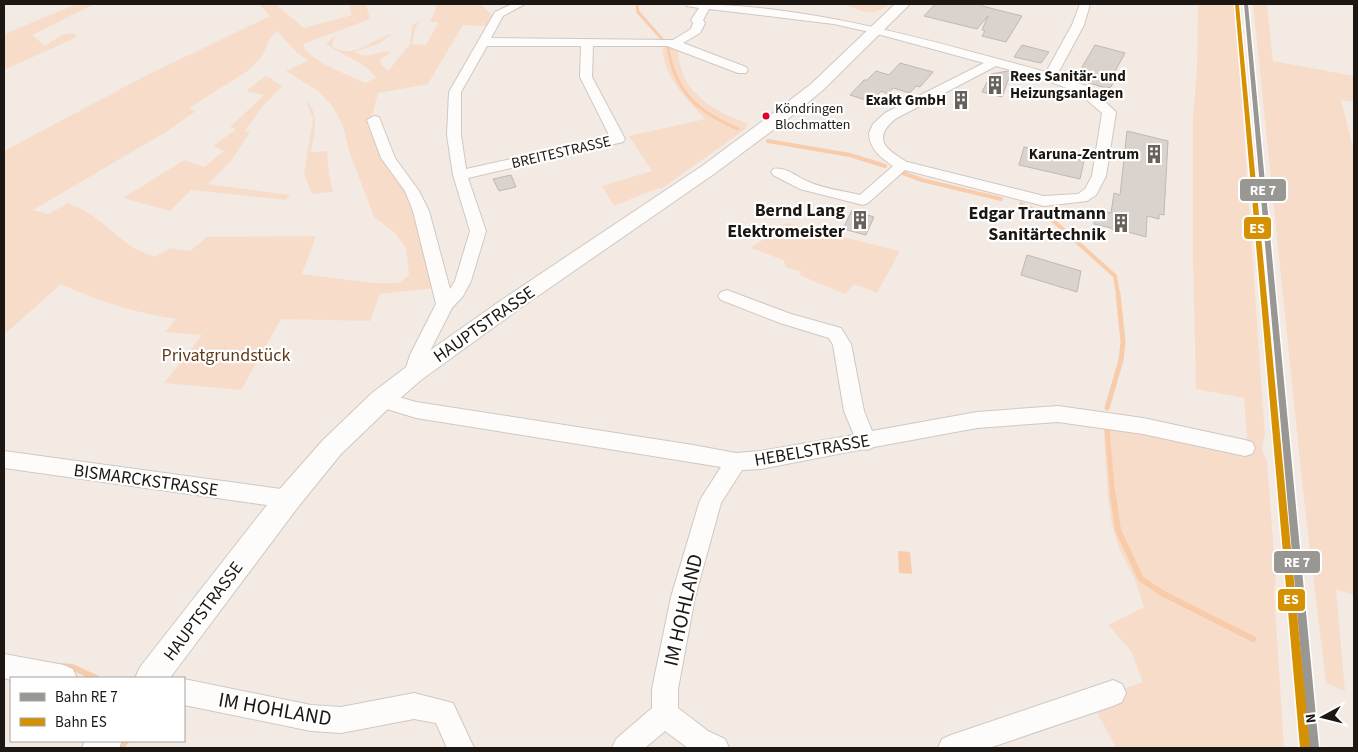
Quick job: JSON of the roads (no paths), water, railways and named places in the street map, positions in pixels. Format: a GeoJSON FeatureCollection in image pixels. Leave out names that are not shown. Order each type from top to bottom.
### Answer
{"type":"FeatureCollection","features":[{"type":"Feature","properties":{"kind":"main road","name":"HAUPTSTRASSE"},"geometry":{"type":"LineString","coordinates":[[152,677],[288,499],[332,447],[380,400],[511,304],[708,170],[782,115],[817,87],[900,6]]}},
{"type":"Feature","properties":{"kind":"street"},"geometry":{"type":"LineString","coordinates":[[413,374],[419,355],[445,304],[457,292],[463,281],[478,231],[460,175],[454,135],[454,92],[499,14],[520,4]]}},
{"type":"Feature","properties":{"kind":"street"},"geometry":{"type":"LineString","coordinates":[[691,4],[844,23],[876,30],[1050,77],[1084,90],[1109,112],[1099,176],[1091,192],[1082,198],[1044,201],[902,165],[892,160],[880,147],[875,136],[877,128],[890,116],[993,63]]}},
{"type":"Feature","properties":{"kind":"street"},"geometry":{"type":"LineString","coordinates":[[1050,77],[1078,25],[1085,4]]}},
{"type":"Feature","properties":{"kind":"street"},"geometry":{"type":"LineString","coordinates":[[674,44],[696,30],[699,23],[697,20],[706,6]]}},
{"type":"Feature","properties":{"kind":"street"},"geometry":{"type":"LineString","coordinates":[[844,23],[878,17],[900,6]]}},
{"type":"Feature","properties":{"kind":"street"},"geometry":{"type":"LineString","coordinates":[[482,42],[674,44],[742,70]]}},
{"type":"Feature","properties":{"kind":"street","name":"BREITESTRASSE"},"geometry":{"type":"LineString","coordinates":[[460,175],[618,139],[586,77],[587,42]]}},
{"type":"Feature","properties":{"kind":"street"},"geometry":{"type":"LineString","coordinates":[[374,120],[388,158],[412,191],[421,211],[445,304]]}},
{"type":"Feature","properties":{"kind":"street"},"geometry":{"type":"LineString","coordinates":[[778,172],[805,186],[863,200],[902,165]]}},
{"type":"Feature","properties":{"kind":"street"},"geometry":{"type":"LineString","coordinates":[[727,296],[786,319],[835,333],[842,344],[854,412],[867,442]]}},
{"type":"Feature","properties":{"kind":"street","name":"HEBELSTRASSE"},"geometry":{"type":"LineString","coordinates":[[380,400],[416,410],[684,451],[736,462],[761,460],[867,442],[977,420],[1058,414],[1143,426],[1245,448]]}},
{"type":"Feature","properties":{"kind":"street","name":"BISMARCKSTRASSE"},"geometry":{"type":"LineString","coordinates":[[4,459],[288,499]]}},
{"type":"Feature","properties":{"kind":"street","name":"IM HOHLAND"},"geometry":{"type":"LineString","coordinates":[[665,714],[665,689],[683,597],[711,500],[736,462]]}},
{"type":"Feature","properties":{"kind":"street"},"geometry":{"type":"LineString","coordinates":[[4,666],[59,677]]}},
{"type":"Feature","properties":{"kind":"street","name":"IM HOHLAND"},"geometry":{"type":"LineString","coordinates":[[185,692],[311,718],[341,720],[414,706],[444,712],[461,748]]}},
{"type":"Feature","properties":{"kind":"street"},"geometry":{"type":"LineString","coordinates":[[951,748],[1113,693]]}},
{"type":"Feature","properties":{"kind":"street"},"geometry":{"type":"LineString","coordinates":[[625,748],[665,714],[699,740],[716,748]]}},
{"type":"Feature","properties":{"kind":"waterway"},"geometry":{"type":"LineString","coordinates":[[637,4],[638,12],[662,39]]}},
{"type":"Feature","properties":{"kind":"waterway"},"geometry":{"type":"LineString","coordinates":[[668,48],[676,77],[691,99],[700,108],[738,129]]}},
{"type":"Feature","properties":{"kind":"waterway"},"geometry":{"type":"LineString","coordinates":[[768,141],[850,155],[885,166]]}},
{"type":"Feature","properties":{"kind":"waterway"},"geometry":{"type":"LineString","coordinates":[[903,173],[922,180],[1001,199]]}},
{"type":"Feature","properties":{"kind":"waterway"},"geometry":{"type":"LineString","coordinates":[[1021,204],[1048,216],[1115,276],[1118,294]]}},
{"type":"Feature","properties":{"kind":"waterway"},"geometry":{"type":"LineString","coordinates":[[1107,408],[1121,360],[1123,342],[1118,293]]}},
{"type":"Feature","properties":{"kind":"waterway"},"geometry":{"type":"LineString","coordinates":[[1107,429],[1113,498]]}},
{"type":"Feature","properties":{"kind":"waterway"},"geometry":{"type":"LineString","coordinates":[[1113,496],[1118,530],[1141,579],[1162,593],[1253,639]]}},
{"type":"Feature","properties":{"kind":"waterway"},"geometry":{"type":"LineString","coordinates":[[61,666],[72,667],[94,677]]}},
{"type":"Feature","properties":{"kind":"waterway"},"geometry":{"type":"LineString","coordinates":[[121,748],[125,742]]}},
{"type":"Feature","properties":{"kind":"rail line","name":"ES"},"geometry":{"type":"LineString","coordinates":[[1237,5],[1305,748]]}},
{"type":"Feature","properties":{"kind":"place","name":"Rees Sanitär- und Heizungsanlagen"},"geometry":{"type":"Point","coordinates":[995,85]}},
{"type":"Feature","properties":{"kind":"place","name":"Exakt GmbH"},"geometry":{"type":"Point","coordinates":[961,100]}},
{"type":"Feature","properties":{"kind":"place","name":"Köndringen Blochmatten"},"geometry":{"type":"Point","coordinates":[766,116]}},
{"type":"Feature","properties":{"kind":"place","name":"Karuna-Zentrum"},"geometry":{"type":"Point","coordinates":[1154,154]}},
{"type":"Feature","properties":{"kind":"place","name":"Bernd Lang Elektromeister"},"geometry":{"type":"Point","coordinates":[860,220]}},
{"type":"Feature","properties":{"kind":"place","name":"Edgar Trautmann Sanitärtechnik"},"geometry":{"type":"Point","coordinates":[1121,223]}},
{"type":"Feature","properties":{"kind":"park label","name":"Privatgrundstück"},"geometry":{"type":"Point","coordinates":[226,355]}}]}
